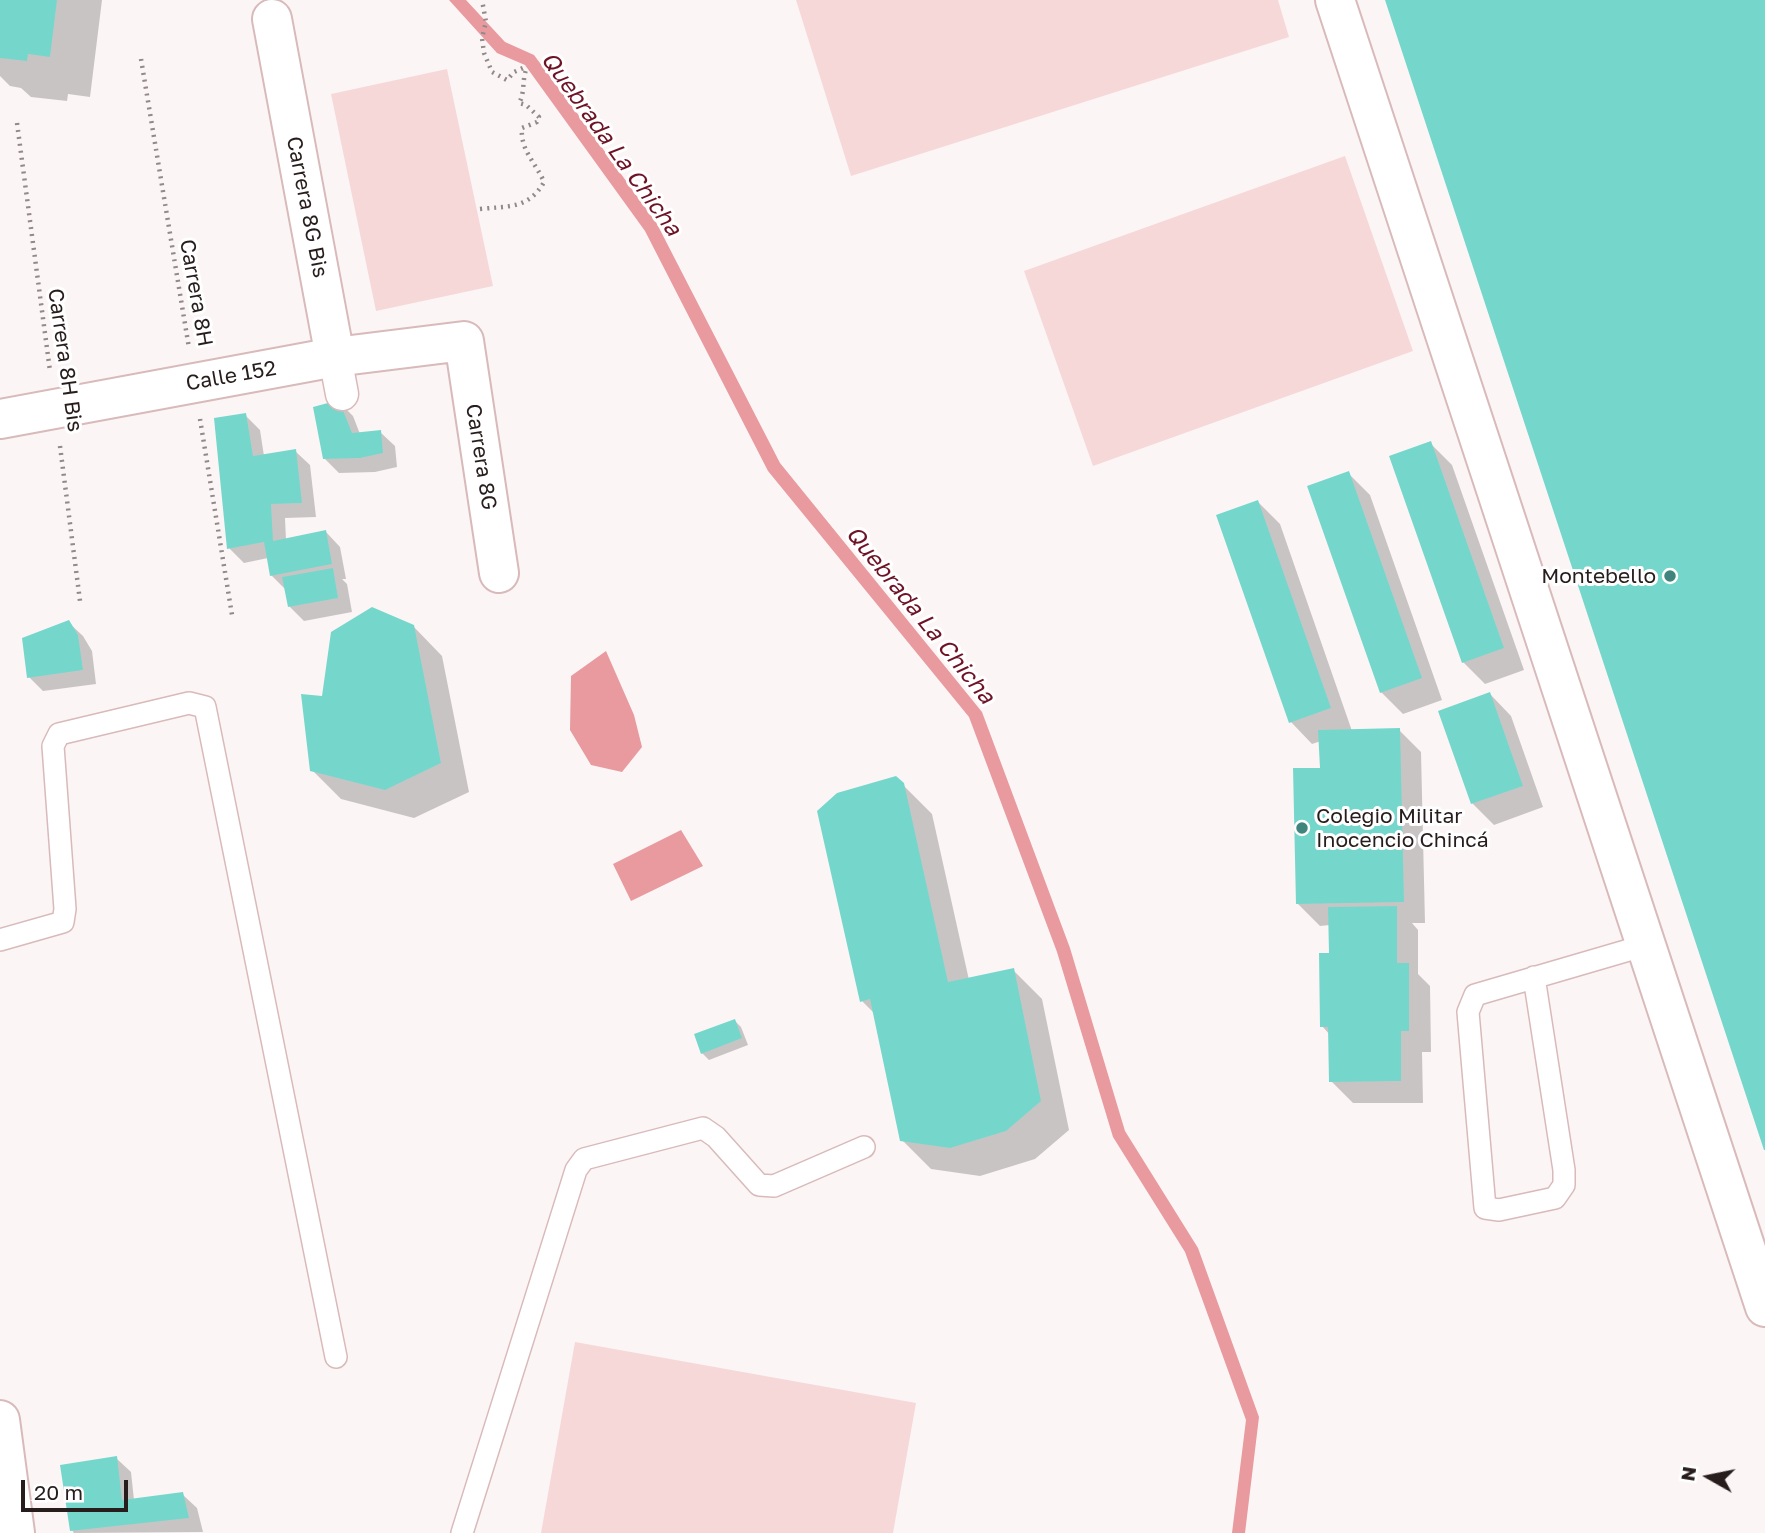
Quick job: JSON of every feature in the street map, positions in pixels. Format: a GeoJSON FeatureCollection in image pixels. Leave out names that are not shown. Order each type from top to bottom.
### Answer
{"type":"FeatureCollection","features":[{"type":"Feature","properties":{"kind":"street"},"geometry":{"type":"LineString","coordinates":[[1335,0],[1765,1307]]}},
{"type":"Feature","properties":{"kind":"street","name":"Carrera 8G Bis"},"geometry":{"type":"LineString","coordinates":[[272,19],[342,394]]}},
{"type":"Feature","properties":{"kind":"street","name":"Calle 152"},"geometry":{"type":"LineString","coordinates":[[0,419],[335,357],[464,341]]}},
{"type":"Feature","properties":{"kind":"street","name":"Carrera 8G"},"geometry":{"type":"LineString","coordinates":[[464,341],[499,573]]}},
{"type":"Feature","properties":{"kind":"street"},"geometry":{"type":"LineString","coordinates":[[0,1420],[15,1533]]}},
{"type":"Feature","properties":{"kind":"lane"},"geometry":{"type":"LineString","coordinates":[[0,940],[63,922],[65,909],[53,746],[59,734],[189,703],[205,707],[337,1357]]}},
{"type":"Feature","properties":{"kind":"lane"},"geometry":{"type":"LineString","coordinates":[[1534,977],[1564,1170],[1564,1185],[1555,1198],[1499,1210],[1485,1208],[1468,1012],[1475,995],[1534,977],[1646,945]]}},
{"type":"Feature","properties":{"kind":"lane"},"geometry":{"type":"LineString","coordinates":[[462,1533],[576,1170],[584,1158],[703,1128],[716,1137],[759,1185],[774,1186],[864,1147]]}},
{"type":"Feature","properties":{"kind":"path"},"geometry":{"type":"LineString","coordinates":[[480,209],[521,204],[537,196],[544,182],[521,142],[522,128],[537,122],[539,117],[526,105],[519,103],[523,95],[526,70],[523,68],[514,72],[507,80],[492,72],[484,53],[482,38],[486,22],[482,0]]}},
{"type":"Feature","properties":{"kind":"path","name":"Carrera 8H"},"geometry":{"type":"LineString","coordinates":[[141,59],[232,615]]}},
{"type":"Feature","properties":{"kind":"path","name":"Carrera 8H Bis"},"geometry":{"type":"LineString","coordinates":[[17,123],[80,601]]}},
{"type":"Feature","properties":{"kind":"shaded area"},"geometry":{"type":"Polygon","coordinates":[[[449,0],[466,0],[505,42],[534,55],[657,224],[780,463],[982,712],[1070,948],[1125,1131],[1198,1248],[1259,1417],[1245,1533],[1232,1533],[1246,1420],[1185,1252],[1113,1137],[1057,952],[969,717],[768,471],[645,231],[525,65],[497,53],[449,0]]]}},
{"type":"Feature","properties":{"kind":"shaded area"},"geometry":{"type":"Polygon","coordinates":[[[796,0],[1278,0],[1289,37],[851,176],[796,0]]]}},
{"type":"Feature","properties":{"kind":"shaded area"},"geometry":{"type":"Polygon","coordinates":[[[447,69],[493,286],[376,311],[331,94],[447,69]]]}},
{"type":"Feature","properties":{"kind":"shaded area"},"geometry":{"type":"Polygon","coordinates":[[[1345,156],[1413,351],[1093,466],[1024,271],[1345,156]]]}},
{"type":"Feature","properties":{"kind":"shaded area"},"geometry":{"type":"Polygon","coordinates":[[[606,651],[634,715],[642,747],[622,772],[591,765],[570,730],[571,676],[606,651]]]}},
{"type":"Feature","properties":{"kind":"shaded area"},"geometry":{"type":"Polygon","coordinates":[[[681,830],[703,866],[631,901],[613,864],[681,830]]]}},
{"type":"Feature","properties":{"kind":"shaded area"},"geometry":{"type":"Polygon","coordinates":[[[575,1342],[916,1403],[893,1533],[541,1533],[575,1342]]]}},
{"type":"Feature","properties":{"kind":"building"},"geometry":{"type":"Polygon","coordinates":[[[0,0],[57,0],[50,57],[28,54],[27,61],[0,58],[0,0]]]}},
{"type":"Feature","properties":{"kind":"building","name":"Montebello"},"geometry":{"type":"Polygon","coordinates":[[[1385,0],[1765,0],[1765,1150],[1764,1150],[1385,0]]]}},
{"type":"Feature","properties":{"kind":"building"},"geometry":{"type":"Polygon","coordinates":[[[339,400],[352,433],[381,430],[383,453],[360,458],[323,459],[313,407],[339,400]]]}},
{"type":"Feature","properties":{"kind":"building"},"geometry":{"type":"Polygon","coordinates":[[[246,413],[253,456],[296,449],[302,503],[271,504],[273,541],[326,530],[332,564],[270,576],[264,542],[227,549],[214,418],[246,413]]]}},
{"type":"Feature","properties":{"kind":"building"},"geometry":{"type":"Polygon","coordinates":[[[1431,441],[1504,648],[1462,663],[1389,456],[1431,441]]]}},
{"type":"Feature","properties":{"kind":"building"},"geometry":{"type":"Polygon","coordinates":[[[1349,471],[1422,678],[1380,693],[1307,486],[1349,471]]]}},
{"type":"Feature","properties":{"kind":"building"},"geometry":{"type":"Polygon","coordinates":[[[1258,500],[1331,708],[1289,723],[1216,515],[1258,500]]]}},
{"type":"Feature","properties":{"kind":"building"},"geometry":{"type":"Polygon","coordinates":[[[333,568],[338,598],[288,607],[282,577],[333,568]]]}},
{"type":"Feature","properties":{"kind":"building"},"geometry":{"type":"Polygon","coordinates":[[[372,607],[414,625],[441,763],[385,790],[310,771],[301,694],[322,696],[331,632],[372,607]]]}},
{"type":"Feature","properties":{"kind":"building"},"geometry":{"type":"Polygon","coordinates":[[[69,620],[78,635],[83,670],[27,678],[22,638],[69,620]]]}},
{"type":"Feature","properties":{"kind":"building"},"geometry":{"type":"Polygon","coordinates":[[[1490,692],[1523,786],[1471,804],[1438,711],[1490,692]]]}},
{"type":"Feature","properties":{"kind":"building"},"geometry":{"type":"Polygon","coordinates":[[[1400,728],[1404,902],[1296,904],[1293,768],[1320,768],[1318,730],[1400,728]]]}},
{"type":"Feature","properties":{"kind":"building"},"geometry":{"type":"Polygon","coordinates":[[[896,776],[904,783],[948,982],[1014,968],[1041,1101],[1006,1131],[950,1148],[900,1141],[870,999],[860,1002],[817,811],[837,793],[896,776]]]}},
{"type":"Feature","properties":{"kind":"building"},"geometry":{"type":"Polygon","coordinates":[[[1397,906],[1397,963],[1409,963],[1409,1031],[1401,1031],[1401,1081],[1329,1082],[1328,1027],[1320,1027],[1319,953],[1329,953],[1328,907],[1397,906]]]}},
{"type":"Feature","properties":{"kind":"building"},"geometry":{"type":"Polygon","coordinates":[[[735,1019],[742,1038],[701,1054],[694,1034],[735,1019]]]}},
{"type":"Feature","properties":{"kind":"building"},"geometry":{"type":"Polygon","coordinates":[[[117,1456],[122,1500],[183,1492],[189,1518],[70,1531],[60,1465],[117,1456]]]}},
{"type":"Feature","properties":{"kind":"place","name":"Montebello"},"geometry":{"type":"Point","coordinates":[1670,576]}},
{"type":"Feature","properties":{"kind":"place","name":"Colegio Militar Inocencio Chincá"},"geometry":{"type":"Point","coordinates":[1302,828]}},
{"type":"Feature","properties":{"kind":"water label","name":"Quebrada La Chicha"},"geometry":{"type":"Point","coordinates":[611,144]}},
{"type":"Feature","properties":{"kind":"water label","name":"Quebrada La Chicha"},"geometry":{"type":"Point","coordinates":[920,615]}}]}
